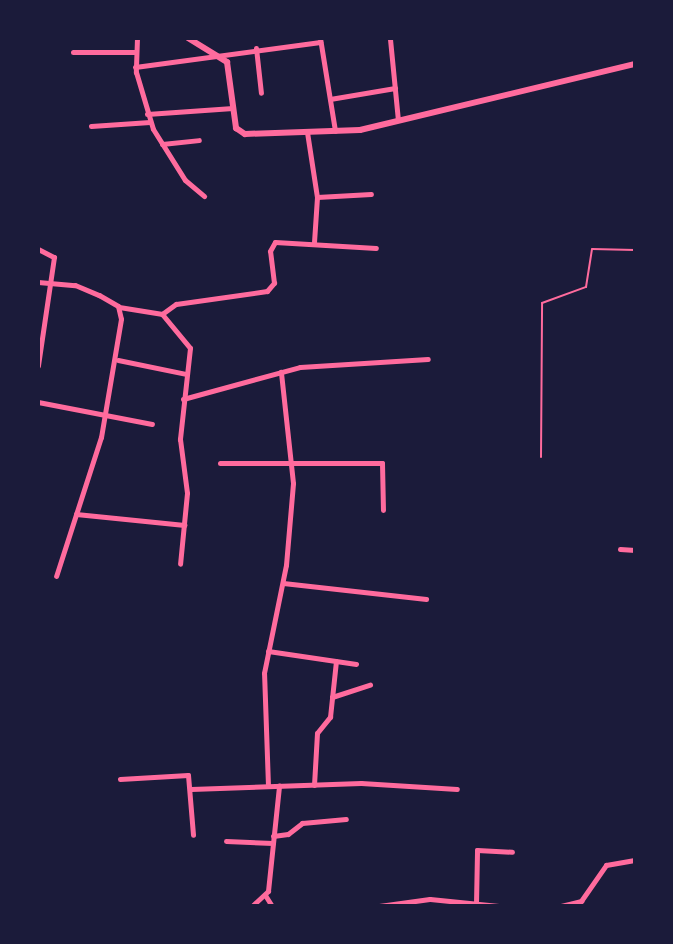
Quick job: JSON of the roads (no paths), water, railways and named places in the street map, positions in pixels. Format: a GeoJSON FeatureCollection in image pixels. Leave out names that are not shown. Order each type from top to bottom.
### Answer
{"type":"FeatureCollection","features":[{"type":"Feature","properties":{"kind":"street"},"geometry":{"type":"LineString","coordinates":[[137,38],[135,67],[150,122],[185,180],[204,196]]}},
{"type":"Feature","properties":{"kind":"street"},"geometry":{"type":"LineString","coordinates":[[188,38],[222,56]]}},
{"type":"Feature","properties":{"kind":"street"},"geometry":{"type":"LineString","coordinates":[[390,39],[398,120]]}},
{"type":"Feature","properties":{"kind":"street"},"geometry":{"type":"LineString","coordinates":[[135,67],[320,40],[335,131]]}},
{"type":"Feature","properties":{"kind":"street"},"geometry":{"type":"LineString","coordinates":[[256,48],[261,93]]}},
{"type":"Feature","properties":{"kind":"street"},"geometry":{"type":"LineString","coordinates":[[73,52],[135,52]]}},
{"type":"Feature","properties":{"kind":"street"},"geometry":{"type":"LineString","coordinates":[[222,56],[236,128],[245,134],[335,131],[398,120],[635,64]]}},
{"type":"Feature","properties":{"kind":"street"},"geometry":{"type":"LineString","coordinates":[[330,99],[395,88]]}},
{"type":"Feature","properties":{"kind":"street"},"geometry":{"type":"LineString","coordinates":[[147,114],[233,108]]}},
{"type":"Feature","properties":{"kind":"street"},"geometry":{"type":"LineString","coordinates":[[91,126],[150,122]]}},
{"type":"Feature","properties":{"kind":"street"},"geometry":{"type":"LineString","coordinates":[[307,132],[317,197],[314,242]]}},
{"type":"Feature","properties":{"kind":"street"},"geometry":{"type":"LineString","coordinates":[[162,144],[199,140]]}},
{"type":"Feature","properties":{"kind":"street"},"geometry":{"type":"LineString","coordinates":[[317,197],[371,194]]}},
{"type":"Feature","properties":{"kind":"street"},"geometry":{"type":"LineString","coordinates":[[162,314],[176,304],[267,291],[274,283],[271,245],[314,242],[376,248]]}},
{"type":"Feature","properties":{"kind":"street"},"geometry":{"type":"LineString","coordinates":[[38,249],[52,251],[51,282],[38,366]]}},
{"type":"Feature","properties":{"kind":"street"},"geometry":{"type":"LineString","coordinates":[[38,282],[75,285],[118,306],[162,314],[190,348],[183,399],[184,525],[180,564]]}},
{"type":"Feature","properties":{"kind":"street"},"geometry":{"type":"LineString","coordinates":[[56,576],[107,412],[118,360],[118,306]]}},
{"type":"Feature","properties":{"kind":"street"},"geometry":{"type":"LineString","coordinates":[[183,399],[281,372],[428,359]]}},
{"type":"Feature","properties":{"kind":"street"},"geometry":{"type":"LineString","coordinates":[[118,360],[186,374]]}},
{"type":"Feature","properties":{"kind":"street"},"geometry":{"type":"LineString","coordinates":[[268,786],[262,698],[268,651],[283,583],[293,461],[281,372]]}},
{"type":"Feature","properties":{"kind":"street"},"geometry":{"type":"LineString","coordinates":[[38,402],[107,412],[152,424]]}},
{"type":"Feature","properties":{"kind":"street"},"geometry":{"type":"LineString","coordinates":[[220,463],[382,463],[383,510]]}},
{"type":"Feature","properties":{"kind":"street"},"geometry":{"type":"LineString","coordinates":[[76,514],[184,525]]}},
{"type":"Feature","properties":{"kind":"street"},"geometry":{"type":"LineString","coordinates":[[620,549],[635,550]]}},
{"type":"Feature","properties":{"kind":"street"},"geometry":{"type":"LineString","coordinates":[[283,583],[426,599]]}},
{"type":"Feature","properties":{"kind":"street"},"geometry":{"type":"LineString","coordinates":[[268,651],[356,664]]}},
{"type":"Feature","properties":{"kind":"street"},"geometry":{"type":"LineString","coordinates":[[314,785],[317,733],[329,720],[336,661]]}},
{"type":"Feature","properties":{"kind":"street"},"geometry":{"type":"LineString","coordinates":[[332,697],[370,685]]}},
{"type":"Feature","properties":{"kind":"street"},"geometry":{"type":"LineString","coordinates":[[120,779],[184,773],[191,789],[193,835]]}},
{"type":"Feature","properties":{"kind":"street"},"geometry":{"type":"LineString","coordinates":[[191,789],[314,785],[457,789]]}},
{"type":"Feature","properties":{"kind":"street"},"geometry":{"type":"LineString","coordinates":[[272,906],[265,895],[279,786]]}},
{"type":"Feature","properties":{"kind":"street"},"geometry":{"type":"LineString","coordinates":[[226,841],[273,839],[288,834],[302,823],[346,819]]}},
{"type":"Feature","properties":{"kind":"street"},"geometry":{"type":"LineString","coordinates":[[476,904],[477,850],[512,852]]}},
{"type":"Feature","properties":{"kind":"street"},"geometry":{"type":"LineString","coordinates":[[561,906],[579,905],[601,869],[635,860]]}},
{"type":"Feature","properties":{"kind":"street"},"geometry":{"type":"LineString","coordinates":[[252,906],[265,895]]}},
{"type":"Feature","properties":{"kind":"street"},"geometry":{"type":"LineString","coordinates":[[379,906],[395,900],[499,906]]}},
{"type":"Feature","properties":{"kind":"lane"},"geometry":{"type":"LineString","coordinates":[[541,457],[542,303],[586,287],[592,249],[635,250]]}}]}
